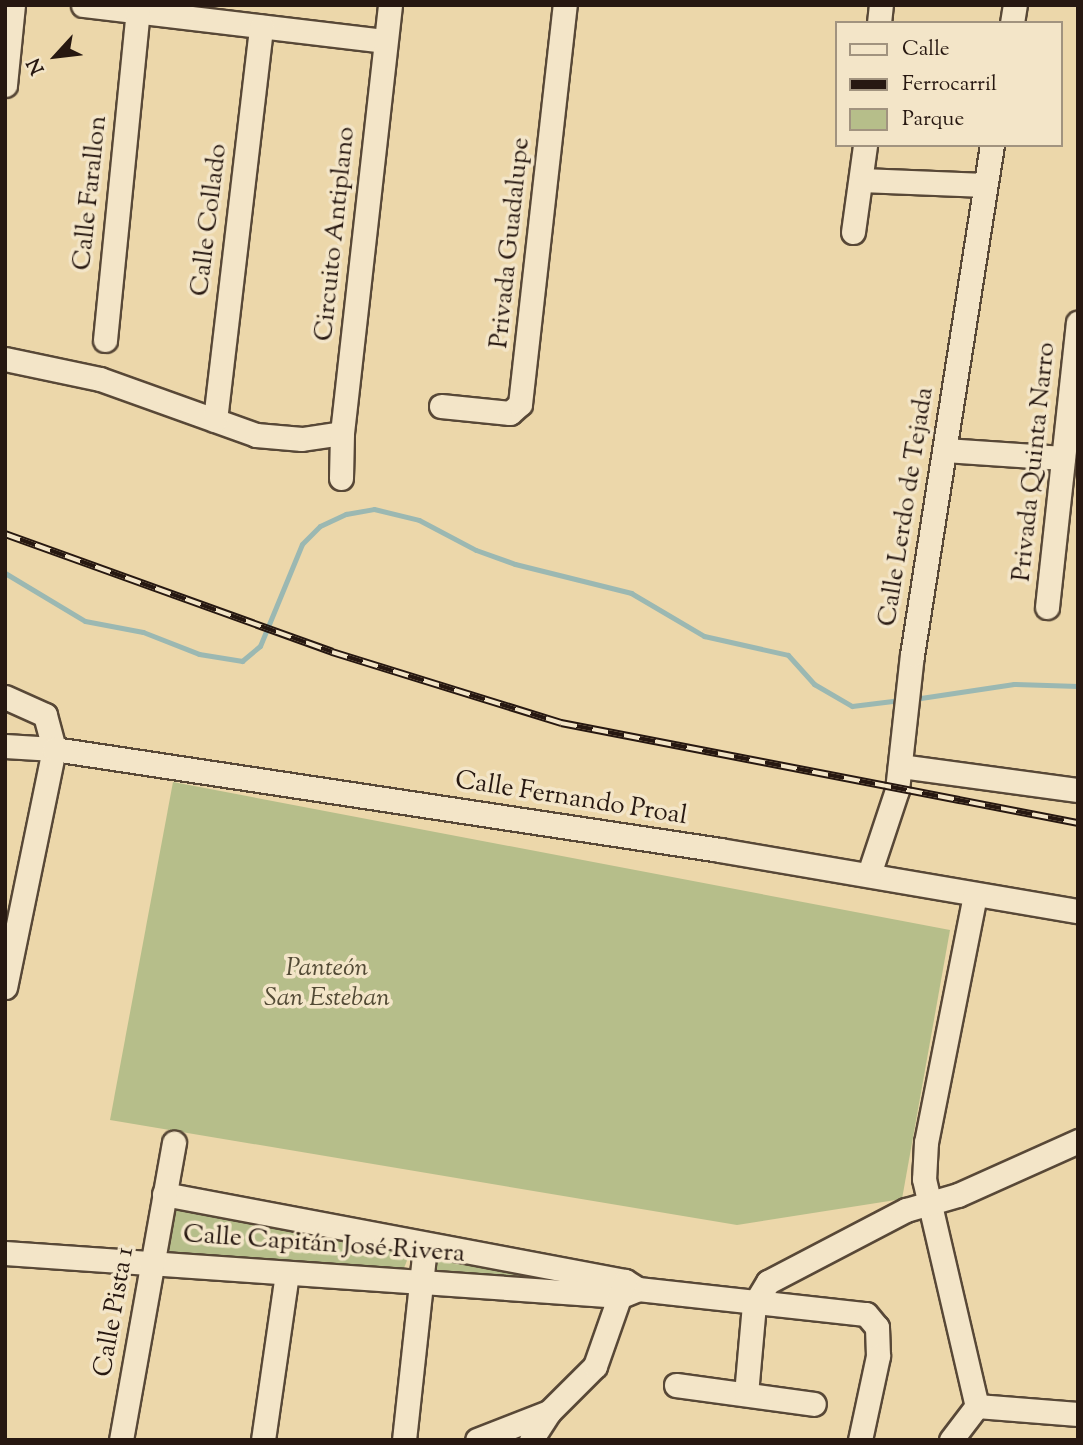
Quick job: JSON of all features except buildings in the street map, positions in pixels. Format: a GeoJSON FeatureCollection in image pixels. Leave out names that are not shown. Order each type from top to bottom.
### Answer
{"type":"FeatureCollection","features":[{"type":"Feature","properties":{"kind":"street"},"geometry":{"type":"LineString","coordinates":[[5,85],[13,5]]}},
{"type":"Feature","properties":{"kind":"street"},"geometry":{"type":"LineString","coordinates":[[83,5],[385,41]]}},
{"type":"Feature","properties":{"kind":"street","name":"Circuito Antiplano"},"geometry":{"type":"LineString","coordinates":[[341,478],[342,433],[390,5]]}},
{"type":"Feature","properties":{"kind":"street","name":"Privada Guadalupe"},"geometry":{"type":"LineString","coordinates":[[440,406],[503,413],[520,404],[565,5]]}},
{"type":"Feature","properties":{"kind":"street","name":"Calle Farallon"},"geometry":{"type":"LineString","coordinates":[[105,340],[138,10]]}},
{"type":"Feature","properties":{"kind":"street","name":"Calle Collado"},"geometry":{"type":"LineString","coordinates":[[215,420],[261,27]]}},
{"type":"Feature","properties":{"kind":"street"},"geometry":{"type":"LineString","coordinates":[[853,232],[865,147]]}},
{"type":"Feature","properties":{"kind":"street","name":"Calle Lerdo de Tejada"},"geometry":{"type":"LineString","coordinates":[[869,874],[900,766],[912,655],[992,147]]}},
{"type":"Feature","properties":{"kind":"street"},"geometry":{"type":"LineString","coordinates":[[861,180],[985,185]]}},
{"type":"Feature","properties":{"kind":"street","name":"Privada Quinta Narro"},"geometry":{"type":"LineString","coordinates":[[1047,607],[1078,323]]}},
{"type":"Feature","properties":{"kind":"street"},"geometry":{"type":"LineString","coordinates":[[5,359],[100,379],[215,420],[278,439],[342,433]]}},
{"type":"Feature","properties":{"kind":"street"},"geometry":{"type":"LineString","coordinates":[[945,450],[1063,458]]}},
{"type":"Feature","properties":{"kind":"street"},"geometry":{"type":"LineString","coordinates":[[5,697],[45,715],[54,749],[5,987]]}},
{"type":"Feature","properties":{"kind":"street","name":"Calle Fernando Proal"},"geometry":{"type":"LineString","coordinates":[[5,746],[54,749],[869,874],[975,895],[1078,911]]}},
{"type":"Feature","properties":{"kind":"street"},"geometry":{"type":"LineString","coordinates":[[900,766],[1078,790]]}},
{"type":"Feature","properties":{"kind":"street"},"geometry":{"type":"LineString","coordinates":[[975,895],[926,1142],[928,1204],[977,1406]]}},
{"type":"Feature","properties":{"kind":"street"},"geometry":{"type":"LineString","coordinates":[[746,1394],[754,1305],[759,1293],[781,1273],[906,1210],[971,1190],[1078,1141]]}},
{"type":"Feature","properties":{"kind":"street","name":"Calle Pista 1"},"geometry":{"type":"LineString","coordinates":[[121,1440],[174,1143]]}},
{"type":"Feature","properties":{"kind":"street","name":"Calle Capitán José Rivera"},"geometry":{"type":"LineString","coordinates":[[164,1194],[628,1289],[754,1305],[866,1314],[873,1320],[879,1338],[878,1356],[860,1440]]}},
{"type":"Feature","properties":{"kind":"street"},"geometry":{"type":"LineString","coordinates":[[404,1440],[425,1246]]}},
{"type":"Feature","properties":{"kind":"street","name":"Calle Capitán José Rivera"},"geometry":{"type":"LineString","coordinates":[[5,1253],[153,1260],[287,1273],[628,1289]]}},
{"type":"Feature","properties":{"kind":"street"},"geometry":{"type":"LineString","coordinates":[[263,1440],[287,1273]]}},
{"type":"Feature","properties":{"kind":"street"},"geometry":{"type":"LineString","coordinates":[[531,1440],[549,1412],[595,1366],[628,1289]]}},
{"type":"Feature","properties":{"kind":"street"},"geometry":{"type":"LineString","coordinates":[[676,1385],[814,1404]]}},
{"type":"Feature","properties":{"kind":"street"},"geometry":{"type":"LineString","coordinates":[[977,1406],[1078,1414]]}},
{"type":"Feature","properties":{"kind":"street"},"geometry":{"type":"LineString","coordinates":[[951,1440],[977,1406]]}},
{"type":"Feature","properties":{"kind":"street"},"geometry":{"type":"LineString","coordinates":[[477,1440],[549,1412]]}},
{"type":"Feature","properties":{"kind":"green space","name":"Panteón San Esteban"},"geometry":{"type":"Polygon","coordinates":[[[173,782],[950,930],[902,1199],[737,1225],[110,1120],[173,782]]]}},
{"type":"Feature","properties":{"kind":"green space"},"geometry":{"type":"Polygon","coordinates":[[[174,1208],[410,1253],[402,1273],[165,1252],[174,1208]]]}},
{"type":"Feature","properties":{"kind":"green space"},"geometry":{"type":"Polygon","coordinates":[[[439,1252],[612,1284],[434,1273],[439,1252]]]}},
{"type":"Feature","properties":{"kind":"waterway"},"geometry":{"type":"LineString","coordinates":[[5,573],[85,621],[143,632],[199,654],[242,661],[260,646],[302,544],[320,526],[346,514],[374,509],[419,520],[476,550],[515,564],[631,593],[704,636],[788,655],[814,684],[852,706],[901,700]]}},
{"type":"Feature","properties":{"kind":"waterway"},"geometry":{"type":"LineString","coordinates":[[914,699],[1014,684],[1078,686]]}},
{"type":"Feature","properties":{"kind":"railway"},"geometry":{"type":"LineString","coordinates":[[5,534],[332,652],[561,723],[1078,823]]}}]}
